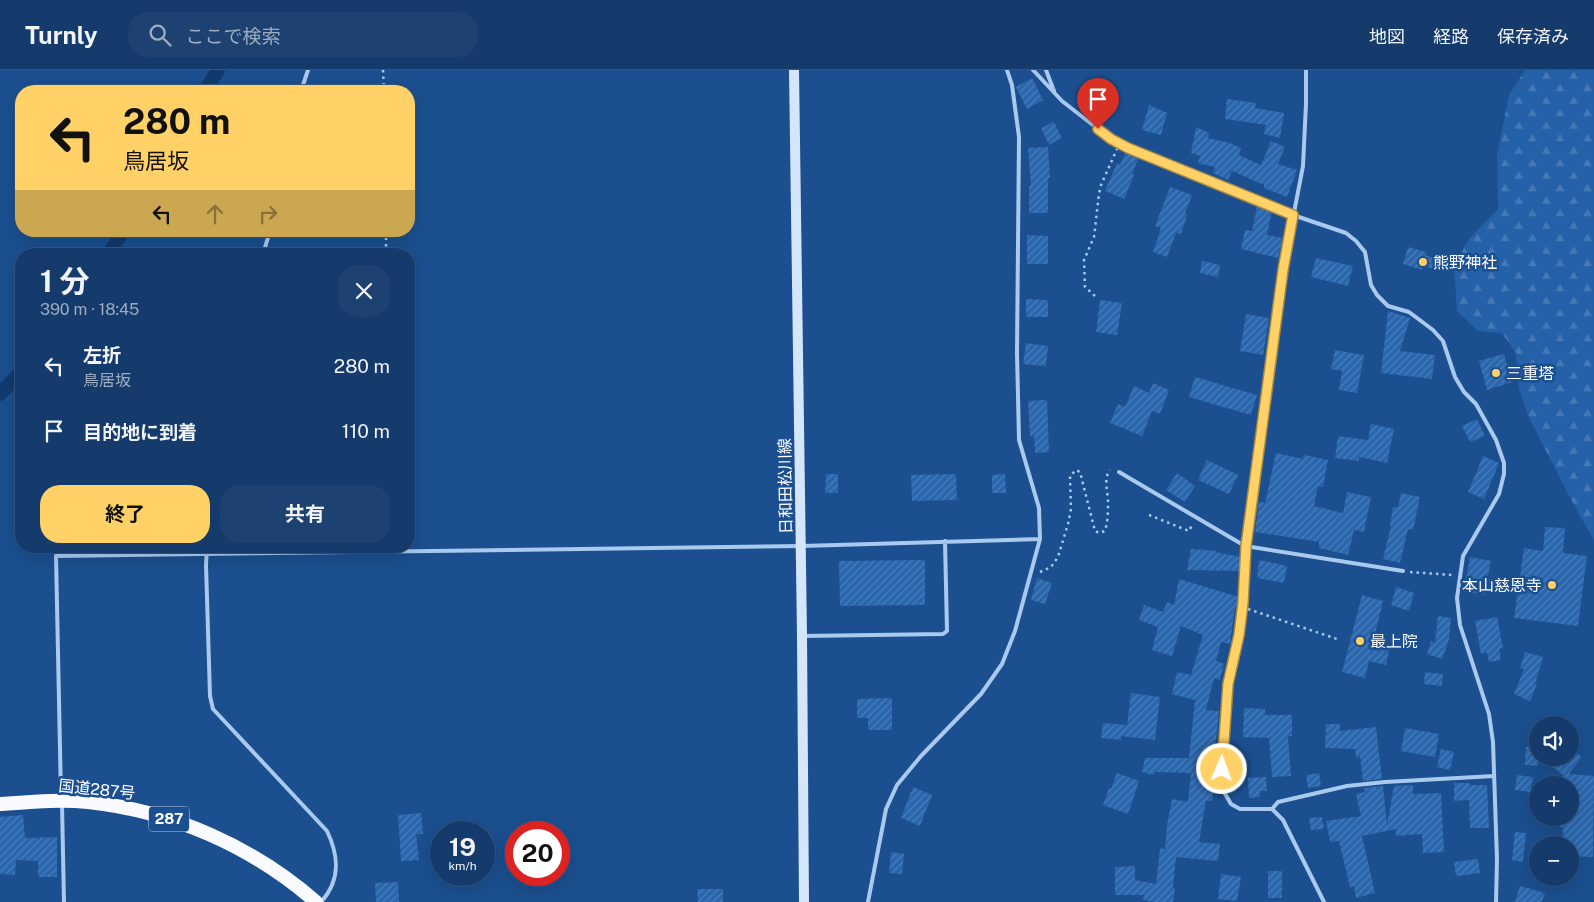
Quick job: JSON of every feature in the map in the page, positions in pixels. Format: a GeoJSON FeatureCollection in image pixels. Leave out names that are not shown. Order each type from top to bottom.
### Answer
{"type":"FeatureCollection","features":[{"type":"Feature","properties":{"kind":"highway","name":"国道287号"},"geometry":{"type":"LineString","coordinates":[[0,804],[62,801],[88,802],[160,816],[206,832],[264,863],[316,902]]}},
{"type":"Feature","properties":{"kind":"main road","name":"日和田松川線"},"geometry":{"type":"LineString","coordinates":[[794,70],[804,902]]}},
{"type":"Feature","properties":{"kind":"lane"},"geometry":{"type":"LineString","coordinates":[[303,85],[308,70]]}},
{"type":"Feature","properties":{"kind":"lane"},"geometry":{"type":"LineString","coordinates":[[868,902],[886,810],[896,785],[981,694],[1002,664],[1016,631],[1040,539],[1039,508],[1019,440],[1019,137],[1012,85],[1007,70]]}},
{"type":"Feature","properties":{"kind":"lane"},"geometry":{"type":"LineString","coordinates":[[1033,70],[1062,101],[1111,139],[1221,187],[1346,233],[1365,252],[1371,285],[1377,295],[1388,306],[1409,312],[1433,330],[1443,341],[1456,377],[1464,392],[1476,404],[1496,440],[1504,463],[1504,474],[1499,494],[1463,556],[1457,598],[1460,625],[1489,714],[1493,742],[1497,860],[1496,902]]}},
{"type":"Feature","properties":{"kind":"lane"},"geometry":{"type":"LineString","coordinates":[[1046,70],[1054,93]]}},
{"type":"Feature","properties":{"kind":"lane"},"geometry":{"type":"LineString","coordinates":[[1306,70],[1303,166],[1283,270],[1246,546],[1239,635],[1228,684],[1223,759],[1224,792],[1230,804],[1240,809],[1272,809],[1283,820],[1324,902]]}},
{"type":"Feature","properties":{"kind":"lane"},"geometry":{"type":"LineString","coordinates":[[1119,472],[1246,546],[1403,571]]}},
{"type":"Feature","properties":{"kind":"lane"},"geometry":{"type":"LineString","coordinates":[[415,551],[800,546],[1040,539]]}},
{"type":"Feature","properties":{"kind":"lane"},"geometry":{"type":"LineString","coordinates":[[802,636],[943,634],[947,631],[945,541]]}},
{"type":"Feature","properties":{"kind":"lane"},"geometry":{"type":"LineString","coordinates":[[64,902],[56,556],[280,553]]}},
{"type":"Feature","properties":{"kind":"lane"},"geometry":{"type":"LineString","coordinates":[[206,554],[210,696],[214,709],[327,831],[334,849],[337,867],[334,881],[328,894],[321,902]]}},
{"type":"Feature","properties":{"kind":"lane"},"geometry":{"type":"LineString","coordinates":[[1272,809],[1278,802],[1348,786],[1494,776]]}},
{"type":"Feature","properties":{"kind":"path"},"geometry":{"type":"LineString","coordinates":[[383,70],[384,85]]}},
{"type":"Feature","properties":{"kind":"path"},"geometry":{"type":"LineString","coordinates":[[1095,296],[1085,287],[1084,260],[1094,237],[1101,185],[1120,143]]}},
{"type":"Feature","properties":{"kind":"path"},"geometry":{"type":"LineString","coordinates":[[1029,576],[1051,567],[1058,557],[1071,509],[1070,476],[1072,473],[1076,470],[1080,472],[1094,528],[1099,533],[1105,530],[1106,526],[1108,501],[1107,473],[1110,469],[1119,472]]}},
{"type":"Feature","properties":{"kind":"path"},"geometry":{"type":"LineString","coordinates":[[1150,516],[1189,531],[1196,517]]}},
{"type":"Feature","properties":{"kind":"path"},"geometry":{"type":"LineString","coordinates":[[1403,571],[1459,576]]}},
{"type":"Feature","properties":{"kind":"path"},"geometry":{"type":"LineString","coordinates":[[1242,607],[1337,639]]}},
{"type":"Feature","properties":{"kind":"green space"},"geometry":{"type":"Polygon","coordinates":[[[1525,70],[1594,70],[1594,540],[1529,418],[1519,389],[1516,353],[1502,333],[1478,331],[1457,311],[1454,266],[1469,239],[1498,209],[1497,155],[1509,95],[1525,70]]]}},
{"type":"Feature","properties":{"kind":"building"},"geometry":{"type":"Polygon","coordinates":[[[1032,78],[1043,100],[1027,109],[1016,87],[1032,78]]]}},
{"type":"Feature","properties":{"kind":"building"},"geometry":{"type":"Polygon","coordinates":[[[1227,99],[1256,103],[1255,108],[1284,113],[1280,138],[1264,134],[1266,125],[1225,119],[1227,99]]]}},
{"type":"Feature","properties":{"kind":"building"},"geometry":{"type":"Polygon","coordinates":[[[1149,105],[1167,113],[1161,135],[1142,130],[1149,105]]]}},
{"type":"Feature","properties":{"kind":"building"},"geometry":{"type":"Polygon","coordinates":[[[1054,122],[1062,138],[1049,145],[1041,128],[1054,122]]]}},
{"type":"Feature","properties":{"kind":"building"},"geometry":{"type":"Polygon","coordinates":[[[1196,127],[1209,133],[1208,138],[1230,143],[1241,148],[1239,155],[1261,165],[1271,141],[1285,147],[1278,164],[1297,170],[1287,197],[1264,188],[1264,185],[1232,171],[1228,180],[1213,173],[1215,167],[1198,163],[1200,156],[1191,153],[1196,127]]]}},
{"type":"Feature","properties":{"kind":"building"},"geometry":{"type":"Polygon","coordinates":[[[1048,147],[1050,178],[1048,178],[1048,213],[1029,213],[1029,186],[1031,186],[1028,148],[1048,147]]]}},
{"type":"Feature","properties":{"kind":"building"},"geometry":{"type":"Polygon","coordinates":[[[1126,151],[1139,157],[1124,199],[1105,191],[1117,163],[1120,165],[1126,151]]]}},
{"type":"Feature","properties":{"kind":"building"},"geometry":{"type":"Polygon","coordinates":[[[1170,187],[1192,195],[1185,214],[1187,215],[1181,234],[1176,233],[1167,257],[1153,252],[1161,228],[1155,226],[1170,187]]]}},
{"type":"Feature","properties":{"kind":"building"},"geometry":{"type":"Polygon","coordinates":[[[1257,206],[1272,210],[1267,235],[1283,238],[1278,258],[1241,249],[1245,230],[1252,231],[1257,206]]]}},
{"type":"Feature","properties":{"kind":"building"},"geometry":{"type":"Polygon","coordinates":[[[1027,235],[1048,236],[1048,264],[1027,264],[1027,235]]]}},
{"type":"Feature","properties":{"kind":"building"},"geometry":{"type":"Polygon","coordinates":[[[1408,247],[1426,252],[1425,255],[1437,259],[1434,269],[1423,266],[1422,270],[1403,264],[1408,247]]]}},
{"type":"Feature","properties":{"kind":"building"},"geometry":{"type":"Polygon","coordinates":[[[1316,258],[1353,266],[1348,286],[1311,277],[1316,258]]]}},
{"type":"Feature","properties":{"kind":"building"},"geometry":{"type":"Polygon","coordinates":[[[1202,261],[1220,265],[1218,277],[1200,273],[1202,261]]]}},
{"type":"Feature","properties":{"kind":"building"},"geometry":{"type":"Polygon","coordinates":[[[1026,299],[1048,300],[1048,317],[1026,317],[1026,299]]]}},
{"type":"Feature","properties":{"kind":"building"},"geometry":{"type":"Polygon","coordinates":[[[1100,300],[1122,303],[1117,335],[1096,332],[1100,300]]]}},
{"type":"Feature","properties":{"kind":"building"},"geometry":{"type":"Polygon","coordinates":[[[1388,311],[1410,318],[1400,351],[1435,355],[1432,379],[1381,373],[1388,311]]]}},
{"type":"Feature","properties":{"kind":"building"},"geometry":{"type":"Polygon","coordinates":[[[1246,314],[1269,318],[1263,355],[1240,351],[1246,314]]]}},
{"type":"Feature","properties":{"kind":"building"},"geometry":{"type":"Polygon","coordinates":[[[1026,343],[1048,346],[1046,366],[1023,364],[1026,343]]]}},
{"type":"Feature","properties":{"kind":"building"},"geometry":{"type":"Polygon","coordinates":[[[1335,350],[1364,355],[1357,393],[1339,390],[1342,371],[1331,369],[1335,350]]]}},
{"type":"Feature","properties":{"kind":"building"},"geometry":{"type":"Polygon","coordinates":[[[1504,354],[1512,382],[1487,390],[1479,361],[1504,354]]]}},
{"type":"Feature","properties":{"kind":"building"},"geometry":{"type":"Polygon","coordinates":[[[1195,377],[1257,395],[1251,415],[1189,397],[1195,377]]]}},
{"type":"Feature","properties":{"kind":"building"},"geometry":{"type":"Polygon","coordinates":[[[1153,383],[1169,390],[1160,414],[1152,411],[1142,436],[1110,423],[1118,404],[1125,407],[1134,386],[1149,393],[1153,383]]]}},
{"type":"Feature","properties":{"kind":"building"},"geometry":{"type":"Polygon","coordinates":[[[1047,400],[1049,452],[1035,453],[1034,436],[1030,437],[1028,401],[1047,400]]]}},
{"type":"Feature","properties":{"kind":"building"},"geometry":{"type":"Polygon","coordinates":[[[1477,419],[1485,436],[1470,442],[1462,426],[1477,419]]]}},
{"type":"Feature","properties":{"kind":"building"},"geometry":{"type":"Polygon","coordinates":[[[1371,424],[1394,429],[1387,463],[1359,457],[1359,461],[1335,458],[1338,436],[1368,440],[1371,424]]]}},
{"type":"Feature","properties":{"kind":"building"},"geometry":{"type":"Polygon","coordinates":[[[1276,453],[1303,459],[1304,455],[1328,460],[1323,487],[1318,486],[1314,506],[1343,513],[1347,492],[1371,497],[1364,532],[1354,530],[1348,555],[1319,548],[1319,542],[1255,532],[1259,502],[1265,503],[1276,453]]]}},
{"type":"Feature","properties":{"kind":"building"},"geometry":{"type":"Polygon","coordinates":[[[1483,456],[1499,463],[1484,499],[1468,492],[1483,456]]]}},
{"type":"Feature","properties":{"kind":"building"},"geometry":{"type":"Polygon","coordinates":[[[1207,460],[1238,475],[1229,494],[1198,480],[1207,460]]]}},
{"type":"Feature","properties":{"kind":"building"},"geometry":{"type":"Polygon","coordinates":[[[1177,473],[1195,486],[1185,502],[1166,490],[1177,473]]]}},
{"type":"Feature","properties":{"kind":"building"},"geometry":{"type":"Polygon","coordinates":[[[826,474],[838,474],[838,493],[825,493],[826,474]]]}},
{"type":"Feature","properties":{"kind":"building"},"geometry":{"type":"Polygon","coordinates":[[[956,474],[957,500],[912,501],[911,475],[956,474]]]}},
{"type":"Feature","properties":{"kind":"building"},"geometry":{"type":"Polygon","coordinates":[[[1005,474],[1006,493],[992,493],[992,475],[1005,474]]]}},
{"type":"Feature","properties":{"kind":"building"},"geometry":{"type":"Polygon","coordinates":[[[1401,493],[1420,497],[1413,530],[1408,529],[1400,563],[1383,559],[1391,526],[1393,507],[1398,507],[1401,493]]]}},
{"type":"Feature","properties":{"kind":"building"},"geometry":{"type":"Polygon","coordinates":[[[1545,527],[1565,528],[1563,553],[1587,556],[1578,626],[1514,618],[1524,548],[1543,551],[1545,527]]]}},
{"type":"Feature","properties":{"kind":"building"},"geometry":{"type":"Polygon","coordinates":[[[1191,549],[1216,551],[1240,557],[1240,571],[1187,570],[1191,549]]]}},
{"type":"Feature","properties":{"kind":"building"},"geometry":{"type":"Polygon","coordinates":[[[1470,557],[1491,561],[1484,595],[1464,591],[1470,557]]]}},
{"type":"Feature","properties":{"kind":"building"},"geometry":{"type":"Polygon","coordinates":[[[925,560],[925,605],[840,606],[839,561],[925,560]]]}},
{"type":"Feature","properties":{"kind":"building"},"geometry":{"type":"Polygon","coordinates":[[[1259,560],[1287,566],[1284,583],[1257,578],[1259,560]]]}},
{"type":"Feature","properties":{"kind":"building"},"geometry":{"type":"Polygon","coordinates":[[[1037,578],[1052,583],[1045,604],[1031,600],[1037,578]]]}},
{"type":"Feature","properties":{"kind":"building"},"geometry":{"type":"Polygon","coordinates":[[[1179,579],[1239,597],[1234,613],[1230,644],[1221,642],[1216,661],[1224,664],[1220,680],[1214,678],[1206,710],[1219,711],[1213,768],[1216,768],[1212,801],[1206,801],[1199,842],[1220,844],[1218,861],[1176,857],[1173,902],[1154,902],[1143,900],[1144,895],[1115,895],[1115,867],[1135,866],[1135,880],[1156,884],[1160,848],[1165,849],[1172,799],[1188,802],[1191,773],[1155,772],[1154,775],[1142,772],[1145,758],[1189,758],[1195,700],[1172,694],[1177,672],[1191,675],[1203,635],[1181,626],[1172,656],[1152,650],[1158,627],[1139,620],[1144,605],[1163,612],[1167,602],[1174,605],[1179,579]]]}},
{"type":"Feature","properties":{"kind":"building"},"geometry":{"type":"Polygon","coordinates":[[[1396,587],[1414,593],[1409,611],[1391,605],[1396,587]]]}},
{"type":"Feature","properties":{"kind":"building"},"geometry":{"type":"Polygon","coordinates":[[[1362,595],[1383,601],[1372,646],[1389,650],[1386,665],[1369,661],[1365,678],[1342,672],[1362,595]]]}},
{"type":"Feature","properties":{"kind":"building"},"geometry":{"type":"Polygon","coordinates":[[[1438,616],[1451,618],[1449,640],[1442,659],[1427,654],[1431,641],[1435,643],[1438,616]]]}},
{"type":"Feature","properties":{"kind":"building"},"geometry":{"type":"Polygon","coordinates":[[[1497,617],[1503,648],[1499,649],[1501,660],[1489,662],[1487,652],[1481,654],[1475,621],[1497,617]]]}},
{"type":"Feature","properties":{"kind":"building"},"geometry":{"type":"Polygon","coordinates":[[[1525,652],[1543,657],[1535,684],[1537,684],[1530,701],[1514,694],[1524,669],[1520,668],[1525,652]]]}},
{"type":"Feature","properties":{"kind":"building"},"geometry":{"type":"Polygon","coordinates":[[[1425,672],[1443,674],[1442,686],[1424,684],[1425,672]]]}},
{"type":"Feature","properties":{"kind":"building"},"geometry":{"type":"Polygon","coordinates":[[[1131,693],[1160,697],[1155,740],[1121,736],[1121,740],[1101,738],[1103,723],[1127,725],[1131,693]]]}},
{"type":"Feature","properties":{"kind":"building"},"geometry":{"type":"Polygon","coordinates":[[[892,698],[892,730],[868,730],[868,718],[857,718],[857,699],[892,698]]]}},
{"type":"Feature","properties":{"kind":"building"},"geometry":{"type":"Polygon","coordinates":[[[1244,708],[1265,709],[1265,715],[1292,715],[1292,736],[1288,736],[1291,776],[1272,777],[1269,738],[1243,737],[1244,708]]]}},
{"type":"Feature","properties":{"kind":"building"},"geometry":{"type":"Polygon","coordinates":[[[1326,724],[1340,724],[1340,731],[1376,727],[1382,779],[1363,781],[1360,756],[1356,758],[1355,749],[1325,748],[1326,724]]]}},
{"type":"Feature","properties":{"kind":"building"},"geometry":{"type":"Polygon","coordinates":[[[1405,728],[1439,734],[1435,757],[1401,751],[1405,728]]]}},
{"type":"Feature","properties":{"kind":"building"},"geometry":{"type":"Polygon","coordinates":[[[1526,747],[1529,747],[1529,765],[1525,765],[1526,747]]]}},
{"type":"Feature","properties":{"kind":"building"},"geometry":{"type":"Polygon","coordinates":[[[1441,749],[1454,752],[1450,770],[1437,767],[1441,749]]]}},
{"type":"Feature","properties":{"kind":"building"},"geometry":{"type":"Polygon","coordinates":[[[1551,766],[1575,766],[1569,774],[1594,776],[1593,857],[1579,856],[1579,836],[1562,836],[1563,827],[1560,826],[1579,826],[1579,776],[1563,775],[1551,766]]]}},
{"type":"Feature","properties":{"kind":"building"},"geometry":{"type":"Polygon","coordinates":[[[1117,773],[1139,781],[1128,814],[1103,805],[1117,773]]]}},
{"type":"Feature","properties":{"kind":"building"},"geometry":{"type":"Polygon","coordinates":[[[1319,773],[1321,786],[1308,788],[1306,775],[1319,773]]]}},
{"type":"Feature","properties":{"kind":"building"},"geometry":{"type":"Polygon","coordinates":[[[1517,775],[1529,776],[1529,792],[1515,790],[1517,775]]]}},
{"type":"Feature","properties":{"kind":"building"},"geometry":{"type":"Polygon","coordinates":[[[1266,777],[1267,791],[1260,791],[1260,797],[1249,798],[1248,778],[1266,777]]]}},
{"type":"Feature","properties":{"kind":"building"},"geometry":{"type":"Polygon","coordinates":[[[1454,783],[1487,785],[1489,828],[1470,828],[1469,800],[1454,801],[1454,783]]]}},
{"type":"Feature","properties":{"kind":"building"},"geometry":{"type":"Polygon","coordinates":[[[1413,785],[1413,794],[1441,793],[1444,852],[1423,853],[1422,834],[1396,836],[1396,829],[1362,836],[1375,893],[1356,898],[1354,886],[1350,887],[1339,841],[1330,842],[1326,821],[1361,816],[1356,794],[1365,792],[1364,788],[1383,786],[1387,825],[1394,786],[1413,785]]]}},
{"type":"Feature","properties":{"kind":"building"},"geometry":{"type":"Polygon","coordinates":[[[913,787],[932,795],[920,826],[901,818],[913,787]]]}},
{"type":"Feature","properties":{"kind":"building"},"geometry":{"type":"Polygon","coordinates":[[[421,813],[423,834],[416,834],[419,860],[401,861],[398,815],[421,813]]]}},
{"type":"Feature","properties":{"kind":"building"},"geometry":{"type":"Polygon","coordinates":[[[23,815],[25,838],[57,837],[57,877],[38,877],[38,861],[16,860],[15,875],[0,874],[0,817],[23,815]]]}},
{"type":"Feature","properties":{"kind":"building"},"geometry":{"type":"Polygon","coordinates":[[[1322,817],[1324,829],[1311,830],[1309,818],[1322,817]]]}},
{"type":"Feature","properties":{"kind":"building"},"geometry":{"type":"Polygon","coordinates":[[[1515,832],[1526,833],[1523,862],[1512,860],[1515,832]]]}},
{"type":"Feature","properties":{"kind":"building"},"geometry":{"type":"Polygon","coordinates":[[[891,852],[904,854],[902,874],[889,873],[891,852]]]}},
{"type":"Feature","properties":{"kind":"building"},"geometry":{"type":"Polygon","coordinates":[[[1478,859],[1480,873],[1456,876],[1454,862],[1478,859]]]}},
{"type":"Feature","properties":{"kind":"building"},"geometry":{"type":"Polygon","coordinates":[[[1268,871],[1282,871],[1282,898],[1268,898],[1268,871]]]}},
{"type":"Feature","properties":{"kind":"building"},"geometry":{"type":"Polygon","coordinates":[[[1221,874],[1241,877],[1237,901],[1218,899],[1221,874]]]}},
{"type":"Feature","properties":{"kind":"building"},"geometry":{"type":"Polygon","coordinates":[[[398,882],[399,902],[376,902],[375,883],[398,882]]]}},
{"type":"Feature","properties":{"kind":"building"},"geometry":{"type":"Polygon","coordinates":[[[1520,886],[1545,893],[1542,902],[1515,902],[1520,886]]]}},
{"type":"Feature","properties":{"kind":"building"},"geometry":{"type":"Polygon","coordinates":[[[697,889],[723,889],[723,902],[698,902],[697,889]]]}},
{"type":"Feature","properties":{"kind":"waterway"},"geometry":{"type":"LineString","coordinates":[[209,85],[218,70]]}},
{"type":"Feature","properties":{"kind":"waterway"},"geometry":{"type":"LineString","coordinates":[[113,248],[119,237]]}},
{"type":"Feature","properties":{"kind":"waterway"},"geometry":{"type":"LineString","coordinates":[[0,394],[15,378]]}},
{"type":"Feature","properties":{"kind":"place","name":"熊野神社"},"geometry":{"type":"Point","coordinates":[1423,262]}},
{"type":"Feature","properties":{"kind":"place","name":"三重塔"},"geometry":{"type":"Point","coordinates":[1496,373]}},
{"type":"Feature","properties":{"kind":"place","name":"本山慈恩寺"},"geometry":{"type":"Point","coordinates":[1552,585]}},
{"type":"Feature","properties":{"kind":"place","name":"最上院"},"geometry":{"type":"Point","coordinates":[1360,641]}},
{"type":"Feature","properties":{"kind":"route"},"geometry":{"type":"LineString","coordinates":[[1098,129],[1128,148],[1293,215],[1283,270],[1246,546],[1239,635],[1228,684],[1222,769]]}}]}
